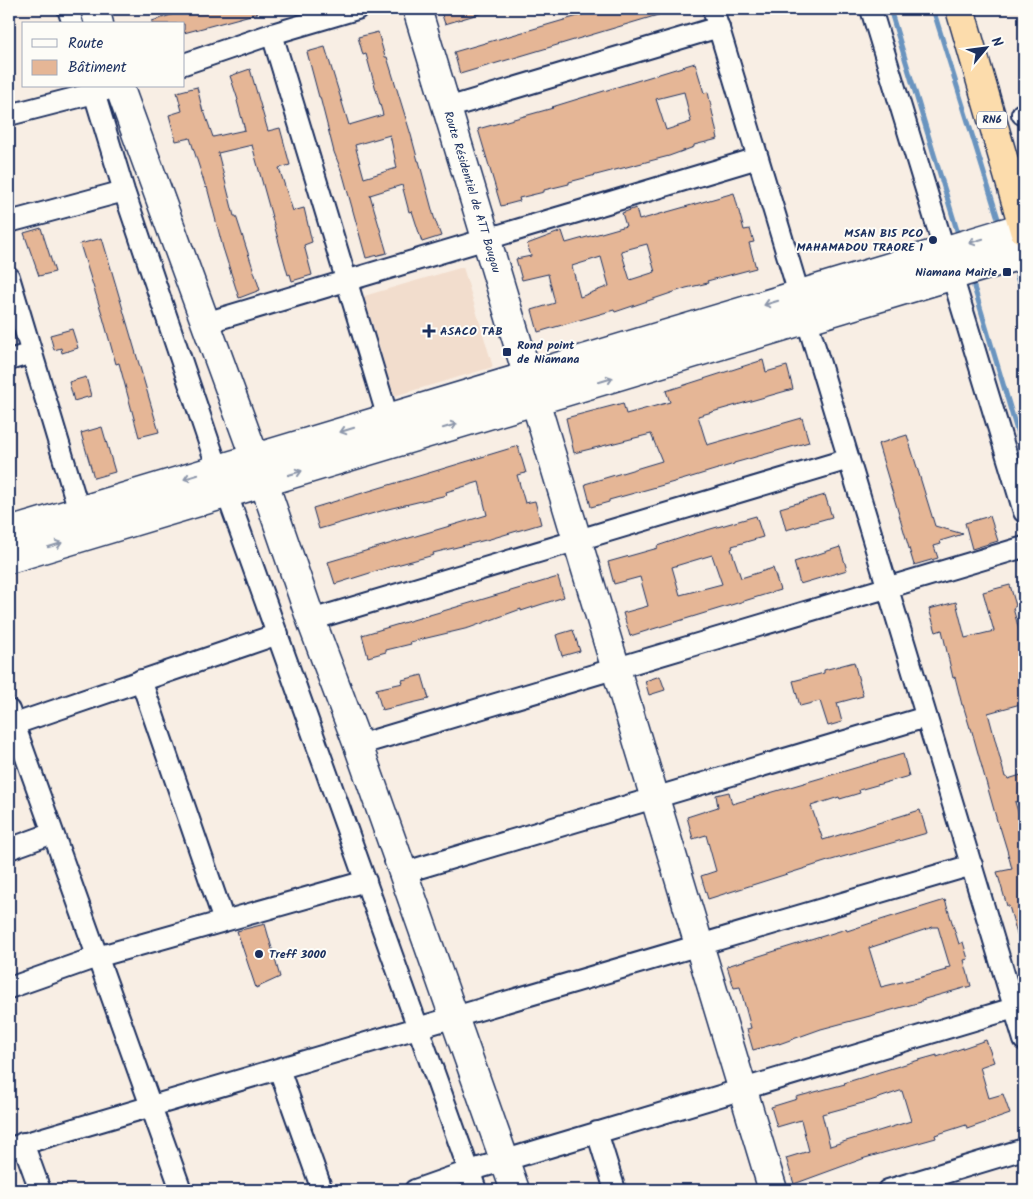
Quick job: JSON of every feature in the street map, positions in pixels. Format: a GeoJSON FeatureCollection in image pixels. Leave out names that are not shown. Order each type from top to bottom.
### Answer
{"type":"FeatureCollection","features":[{"type":"Feature","properties":{"kind":"highway","name":"RN6"},"geometry":{"type":"LineString","coordinates":[[960,9],[1024,229]]}},
{"type":"Feature","properties":{"kind":"street"},"geometry":{"type":"LineString","coordinates":[[68,9],[72,22]]}},
{"type":"Feature","properties":{"kind":"street"},"geometry":{"type":"LineString","coordinates":[[95,9],[99,22]]}},
{"type":"Feature","properties":{"kind":"street"},"geometry":{"type":"LineString","coordinates":[[185,64],[272,34],[357,9]]}},
{"type":"Feature","properties":{"kind":"street","name":"Route Résidentiel de ATT Bougou"},"geometry":{"type":"LineString","coordinates":[[417,9],[773,1190]]}},
{"type":"Feature","properties":{"kind":"street"},"geometry":{"type":"LineString","coordinates":[[871,9],[1024,512]]}},
{"type":"Feature","properties":{"kind":"street"},"geometry":{"type":"LineString","coordinates":[[447,108],[716,18],[926,717],[972,866],[1019,1006],[1024,1040]]}},
{"type":"Feature","properties":{"kind":"street"},"geometry":{"type":"LineString","coordinates":[[272,34],[388,418]]}},
{"type":"Feature","properties":{"kind":"street"},"geometry":{"type":"LineString","coordinates":[[9,115],[109,88]]}},
{"type":"Feature","properties":{"kind":"street"},"geometry":{"type":"LineString","coordinates":[[109,88],[124,191],[223,481],[476,1190]]}},
{"type":"Feature","properties":{"kind":"street"},"geometry":{"type":"LineString","coordinates":[[109,88],[205,323],[358,746],[515,1190]]}},
{"type":"Feature","properties":{"kind":"street"},"geometry":{"type":"LineString","coordinates":[[205,323],[758,158]]}},
{"type":"Feature","properties":{"kind":"street"},"geometry":{"type":"LineString","coordinates":[[9,222],[124,191]]}},
{"type":"Feature","properties":{"kind":"street"},"geometry":{"type":"LineString","coordinates":[[9,559],[83,523],[949,263],[1024,229]]}},
{"type":"Feature","properties":{"kind":"street"},"geometry":{"type":"LineString","coordinates":[[949,263],[1024,254]]}},
{"type":"Feature","properties":{"kind":"street"},"geometry":{"type":"LineString","coordinates":[[9,277],[83,523]]}},
{"type":"Feature","properties":{"kind":"street"},"geometry":{"type":"LineString","coordinates":[[9,360],[32,353]]}},
{"type":"Feature","properties":{"kind":"street"},"geometry":{"type":"LineString","coordinates":[[259,470],[388,418],[531,388]]}},
{"type":"Feature","properties":{"kind":"street"},"geometry":{"type":"LineString","coordinates":[[311,620],[849,459]]}},
{"type":"Feature","properties":{"kind":"street"},"geometry":{"type":"LineString","coordinates":[[9,532],[83,523]]}},
{"type":"Feature","properties":{"kind":"street"},"geometry":{"type":"LineString","coordinates":[[358,746],[1024,546]]}},
{"type":"Feature","properties":{"kind":"street"},"geometry":{"type":"LineString","coordinates":[[181,1190],[10,720],[141,680],[278,634]]}},
{"type":"Feature","properties":{"kind":"street"},"geometry":{"type":"LineString","coordinates":[[141,680],[224,921]]}},
{"type":"Feature","properties":{"kind":"street"},"geometry":{"type":"LineString","coordinates":[[402,873],[926,717]]}},
{"type":"Feature","properties":{"kind":"street"},"geometry":{"type":"LineString","coordinates":[[9,849],[53,834]]}},
{"type":"Feature","properties":{"kind":"street"},"geometry":{"type":"LineString","coordinates":[[40,1190],[16,1146],[972,866]]}},
{"type":"Feature","properties":{"kind":"street"},"geometry":{"type":"LineString","coordinates":[[9,988],[97,957],[366,880]]}},
{"type":"Feature","properties":{"kind":"street"},"geometry":{"type":"LineString","coordinates":[[415,1190],[504,1160],[1019,1006]]}},
{"type":"Feature","properties":{"kind":"street"},"geometry":{"type":"LineString","coordinates":[[279,1069],[322,1190]]}},
{"type":"Feature","properties":{"kind":"street"},"geometry":{"type":"LineString","coordinates":[[597,1132],[615,1190]]}},
{"type":"Feature","properties":{"kind":"street"},"geometry":{"type":"LineString","coordinates":[[888,1190],[1024,1150]]}},
{"type":"Feature","properties":{"kind":"shaded area","name":"ASACO TAB"},"geometry":{"type":"Polygon","coordinates":[[[463,267],[493,367],[394,396],[364,296],[463,267]]]}},
{"type":"Feature","properties":{"kind":"building"},"geometry":{"type":"Polygon","coordinates":[[[190,9],[257,9],[258,13],[185,33],[185,22],[152,21],[190,9]]]}},
{"type":"Feature","properties":{"kind":"building"},"geometry":{"type":"Polygon","coordinates":[[[440,9],[482,9],[482,13],[445,24],[440,9]]]}},
{"type":"Feature","properties":{"kind":"building"},"geometry":{"type":"Polygon","coordinates":[[[602,9],[667,9],[668,12],[460,74],[454,52],[602,9]]]}},
{"type":"Feature","properties":{"kind":"building"},"geometry":{"type":"Polygon","coordinates":[[[378,32],[441,236],[422,242],[412,211],[409,212],[402,185],[370,195],[387,253],[366,258],[343,175],[334,152],[307,52],[325,47],[349,125],[383,115],[366,54],[363,55],[358,37],[378,32]],[[390,135],[355,145],[364,178],[397,168],[390,135]]]}},
{"type":"Feature","properties":{"kind":"building"},"geometry":{"type":"Polygon","coordinates":[[[695,63],[704,93],[708,92],[718,139],[694,145],[694,147],[669,156],[569,182],[569,184],[519,198],[520,201],[501,206],[478,129],[695,63]],[[684,92],[656,99],[666,130],[691,122],[684,92]]]}},
{"type":"Feature","properties":{"kind":"building"},"geometry":{"type":"Polygon","coordinates":[[[250,69],[268,131],[280,128],[290,165],[279,168],[293,211],[304,208],[312,242],[304,245],[312,275],[292,281],[290,274],[288,275],[252,145],[218,153],[234,216],[236,216],[260,290],[239,298],[223,248],[207,187],[190,138],[176,141],[169,115],[182,111],[177,92],[197,87],[203,112],[213,137],[245,130],[230,76],[250,69]]]}},
{"type":"Feature","properties":{"kind":"building"},"geometry":{"type":"Polygon","coordinates":[[[734,193],[744,230],[750,229],[754,242],[749,243],[756,268],[707,281],[708,283],[686,288],[615,312],[614,310],[538,332],[532,310],[555,303],[548,274],[522,280],[516,259],[531,256],[527,244],[562,231],[566,243],[626,226],[622,213],[636,208],[639,220],[734,193]],[[647,244],[621,251],[630,280],[655,272],[647,244]],[[601,257],[572,266],[580,297],[609,286],[601,257]]]}},
{"type":"Feature","properties":{"kind":"building"},"geometry":{"type":"Polygon","coordinates":[[[41,228],[55,272],[39,276],[24,233],[41,228]]]}},
{"type":"Feature","properties":{"kind":"building"},"geometry":{"type":"Polygon","coordinates":[[[102,238],[159,432],[139,437],[119,363],[116,364],[80,244],[102,238]]]}},
{"type":"Feature","properties":{"kind":"building"},"geometry":{"type":"Polygon","coordinates":[[[72,329],[78,348],[62,353],[61,348],[54,350],[50,335],[72,329]]]}},
{"type":"Feature","properties":{"kind":"building"},"geometry":{"type":"Polygon","coordinates":[[[763,360],[766,372],[787,366],[793,389],[698,416],[707,445],[802,418],[809,442],[609,500],[609,502],[591,507],[585,484],[662,461],[651,434],[574,453],[566,418],[623,403],[626,414],[670,402],[666,391],[763,360]]]}},
{"type":"Feature","properties":{"kind":"building"},"geometry":{"type":"Polygon","coordinates":[[[86,377],[91,396],[74,401],[69,382],[86,377]]]}},
{"type":"Feature","properties":{"kind":"building"},"geometry":{"type":"Polygon","coordinates":[[[102,427],[115,472],[94,478],[81,433],[102,427]]]}},
{"type":"Feature","properties":{"kind":"building"},"geometry":{"type":"Polygon","coordinates":[[[907,435],[935,526],[963,534],[940,541],[941,544],[934,546],[938,558],[914,565],[878,444],[907,435]]]}},
{"type":"Feature","properties":{"kind":"building"},"geometry":{"type":"Polygon","coordinates":[[[518,446],[526,473],[517,475],[525,503],[535,501],[541,524],[433,553],[434,555],[335,584],[328,562],[487,515],[479,482],[446,492],[447,495],[388,509],[319,529],[313,508],[518,446]]]}},
{"type":"Feature","properties":{"kind":"building"},"geometry":{"type":"Polygon","coordinates":[[[825,495],[832,517],[786,530],[780,508],[825,495]]]}},
{"type":"Feature","properties":{"kind":"building"},"geometry":{"type":"Polygon","coordinates":[[[756,516],[763,537],[732,546],[733,548],[731,549],[741,578],[773,568],[780,590],[630,636],[623,613],[648,606],[640,577],[614,584],[608,562],[658,548],[657,546],[756,516]],[[712,555],[672,567],[680,595],[722,584],[712,555]]]}},
{"type":"Feature","properties":{"kind":"building"},"geometry":{"type":"Polygon","coordinates":[[[990,516],[998,541],[972,549],[965,523],[990,516]]]}},
{"type":"Feature","properties":{"kind":"building"},"geometry":{"type":"Polygon","coordinates":[[[840,547],[847,570],[800,584],[794,562],[840,547]]]}},
{"type":"Feature","properties":{"kind":"building"},"geometry":{"type":"Polygon","coordinates":[[[558,577],[564,597],[521,611],[521,609],[469,628],[410,642],[411,644],[368,657],[362,635],[558,577]]]}},
{"type":"Feature","properties":{"kind":"building"},"geometry":{"type":"Polygon","coordinates":[[[1010,585],[1016,606],[1013,608],[1021,637],[1024,636],[1024,703],[988,713],[1005,777],[1008,779],[1024,774],[1024,800],[1015,802],[1024,831],[1024,944],[1020,945],[997,872],[1012,869],[1007,850],[955,677],[953,678],[942,630],[936,632],[929,609],[956,602],[965,638],[994,631],[983,592],[1010,585]]]}},
{"type":"Feature","properties":{"kind":"building"},"geometry":{"type":"Polygon","coordinates":[[[573,630],[580,651],[562,656],[556,635],[573,630]]]}},
{"type":"Feature","properties":{"kind":"building"},"geometry":{"type":"Polygon","coordinates":[[[854,662],[863,696],[837,703],[842,722],[828,726],[820,701],[800,706],[793,681],[824,673],[824,670],[854,662]]]}},
{"type":"Feature","properties":{"kind":"building"},"geometry":{"type":"Polygon","coordinates":[[[422,675],[429,699],[382,710],[376,689],[403,683],[402,680],[422,675]]]}},
{"type":"Feature","properties":{"kind":"building"},"geometry":{"type":"Polygon","coordinates":[[[660,676],[665,690],[649,695],[645,681],[660,676]]]}},
{"type":"Feature","properties":{"kind":"building"},"geometry":{"type":"Polygon","coordinates":[[[903,754],[909,776],[859,790],[860,793],[840,799],[839,797],[811,806],[823,840],[920,810],[927,833],[828,861],[708,899],[701,876],[716,871],[706,835],[693,839],[687,817],[718,807],[716,795],[729,792],[732,804],[903,754]]]}},
{"type":"Feature","properties":{"kind":"building"},"geometry":{"type":"Polygon","coordinates":[[[945,900],[959,944],[963,942],[968,959],[964,960],[971,986],[921,1000],[921,1002],[821,1029],[779,1044],[753,1050],[747,1029],[751,1028],[740,987],[734,988],[727,966],[945,900]],[[938,927],[869,948],[881,987],[922,977],[950,967],[938,927]]]}},
{"type":"Feature","properties":{"kind":"building","name":"Treff 3000"},"geometry":{"type":"Polygon","coordinates":[[[265,924],[280,977],[256,988],[237,931],[265,924]]]}},
{"type":"Feature","properties":{"kind":"building"},"geometry":{"type":"Polygon","coordinates":[[[986,1040],[994,1062],[980,1067],[989,1098],[1003,1094],[1010,1114],[967,1129],[966,1125],[935,1135],[936,1138],[865,1158],[794,1184],[786,1158],[809,1151],[801,1120],[777,1127],[771,1107],[797,1099],[796,1097],[845,1084],[912,1062],[937,1055],[937,1057],[986,1040]],[[902,1091],[822,1114],[830,1146],[911,1121],[902,1091]]]}},
{"type":"Feature","properties":{"kind":"waterway"},"geometry":{"type":"LineString","coordinates":[[890,9],[959,237]]}},
{"type":"Feature","properties":{"kind":"waterway"},"geometry":{"type":"LineString","coordinates":[[933,9],[1000,225]]}},
{"type":"Feature","properties":{"kind":"waterway"},"geometry":{"type":"LineString","coordinates":[[1017,276],[1024,301]]}},
{"type":"Feature","properties":{"kind":"waterway"},"geometry":{"type":"LineString","coordinates":[[974,287],[1024,454]]}},
{"type":"Feature","properties":{"kind":"place","name":"MSAN B15 PCO MAHAMADOU TRAORE 1"},"geometry":{"type":"Point","coordinates":[933,240]}},
{"type":"Feature","properties":{"kind":"place","name":"Niamana Mairie"},"geometry":{"type":"Point","coordinates":[1007,272]}},
{"type":"Feature","properties":{"kind":"place","name":"ASACO TAB"},"geometry":{"type":"Point","coordinates":[429,331]}},
{"type":"Feature","properties":{"kind":"place","name":"Rond point de Niamana"},"geometry":{"type":"Point","coordinates":[507,352]}},
{"type":"Feature","properties":{"kind":"place","name":"Treff 3000"},"geometry":{"type":"Point","coordinates":[259,954]}}]}
